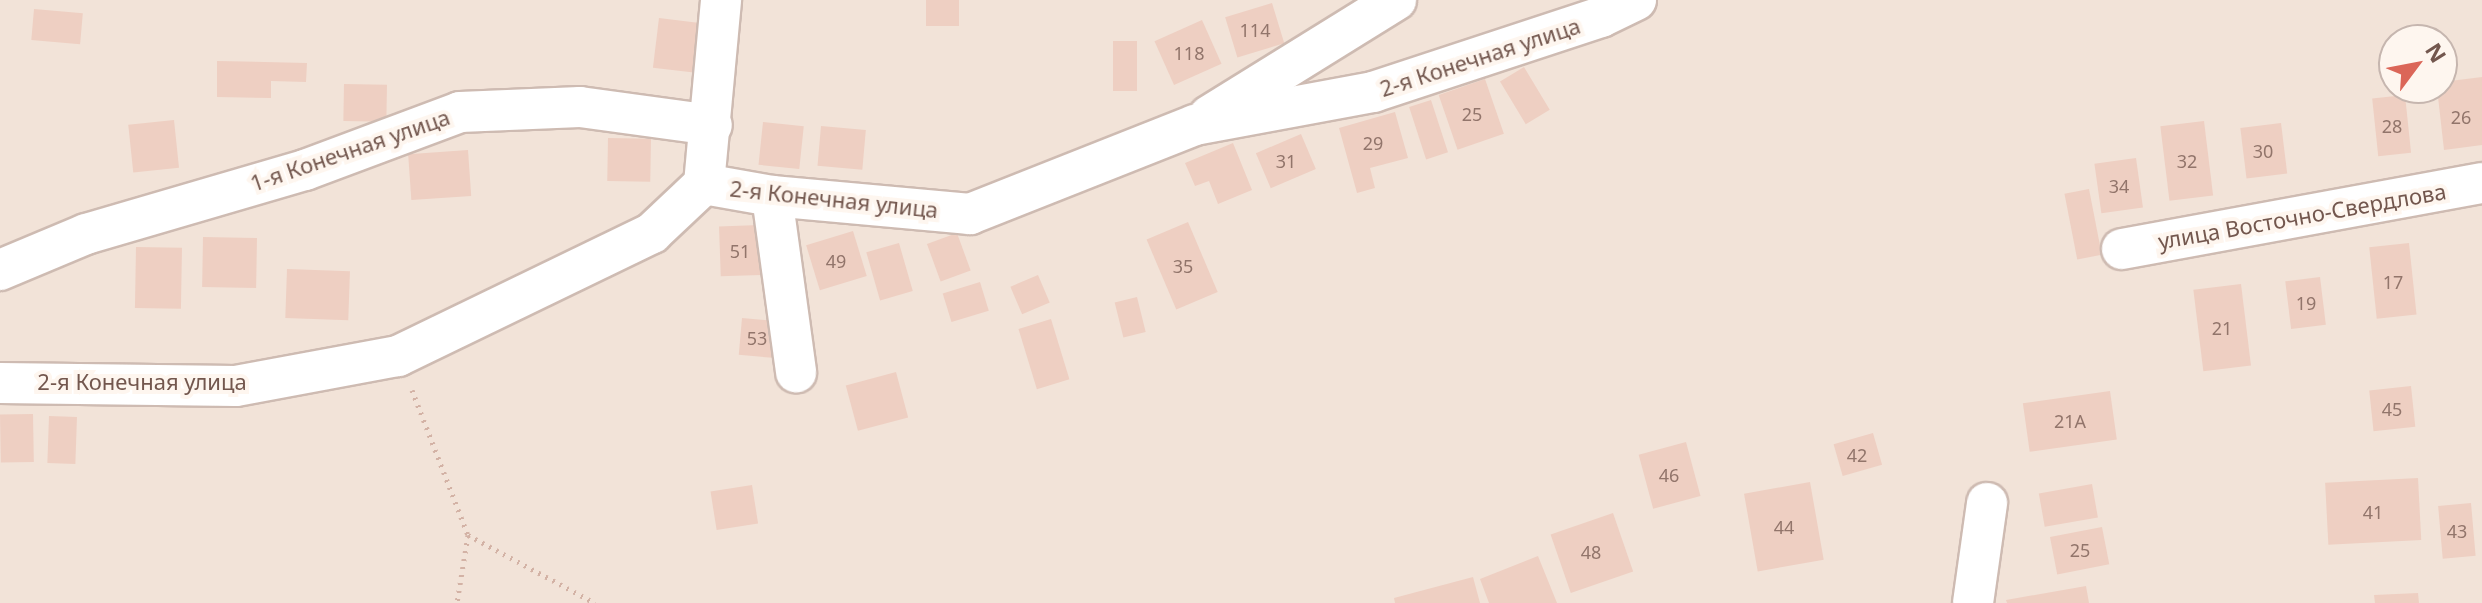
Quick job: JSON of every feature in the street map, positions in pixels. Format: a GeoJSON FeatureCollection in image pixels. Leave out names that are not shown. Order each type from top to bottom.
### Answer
{"type":"FeatureCollection","features":[{"type":"Feature","properties":{"kind":"street"},"geometry":{"type":"LineString","coordinates":[[704,184],[712,125],[721,0]]}},
{"type":"Feature","properties":{"kind":"street"},"geometry":{"type":"LineString","coordinates":[[1195,125],[1396,0]]}},
{"type":"Feature","properties":{"kind":"street","name":"2-я Конечная улица"},"geometry":{"type":"LineString","coordinates":[[0,383],[236,386],[398,356],[652,233],[704,184],[772,196],[970,214],[1195,125],[1373,92],[1601,17],[1636,0]]}},
{"type":"Feature","properties":{"kind":"street","name":"1-я Конечная улица"},"geometry":{"type":"LineString","coordinates":[[0,270],[86,234],[305,170],[460,112],[580,107],[712,125]]}},
{"type":"Feature","properties":{"kind":"street","name":"улица Восточно-Свердлова"},"geometry":{"type":"LineString","coordinates":[[2122,249],[2482,183]]}},
{"type":"Feature","properties":{"kind":"street"},"geometry":{"type":"LineString","coordinates":[[772,196],[796,372]]}},
{"type":"Feature","properties":{"kind":"street"},"geometry":{"type":"LineString","coordinates":[[1973,603],[1987,503]]}},
{"type":"Feature","properties":{"kind":"path"},"geometry":{"type":"LineString","coordinates":[[398,356],[468,535],[457,603]]}},
{"type":"Feature","properties":{"kind":"path"},"geometry":{"type":"LineString","coordinates":[[468,535],[595,603]]}},
{"type":"Feature","properties":{"kind":"shaded area"},"geometry":{"type":"Polygon","coordinates":[[[0,0],[2482,0],[2482,603],[0,603],[0,0]]]}},
{"type":"Feature","properties":{"kind":"building"},"geometry":{"type":"Polygon","coordinates":[[[926,0],[959,0],[959,26],[926,26],[926,0]]]}},
{"type":"Feature","properties":{"kind":"building"},"geometry":{"type":"Polygon","coordinates":[[[1272,3],[1284,43],[1237,57],[1225,17],[1272,3]]]}},
{"type":"Feature","properties":{"kind":"building"},"geometry":{"type":"Polygon","coordinates":[[[34,9],[83,13],[80,44],[31,40],[34,9]]]}},
{"type":"Feature","properties":{"kind":"building"},"geometry":{"type":"Polygon","coordinates":[[[659,18],[700,23],[694,73],[653,68],[659,18]]]}},
{"type":"Feature","properties":{"kind":"building"},"geometry":{"type":"Polygon","coordinates":[[[1202,20],[1222,64],[1174,85],[1154,41],[1202,20]]]}},
{"type":"Feature","properties":{"kind":"building"},"geometry":{"type":"Polygon","coordinates":[[[1113,41],[1137,41],[1137,91],[1113,91],[1113,41]]]}},
{"type":"Feature","properties":{"kind":"building"},"geometry":{"type":"Polygon","coordinates":[[[217,61],[307,63],[306,82],[271,81],[271,98],[217,97],[217,61]]]}},
{"type":"Feature","properties":{"kind":"building"},"geometry":{"type":"Polygon","coordinates":[[[1524,67],[1550,110],[1526,124],[1500,81],[1524,67]]]}},
{"type":"Feature","properties":{"kind":"building"},"geometry":{"type":"Polygon","coordinates":[[[2482,77],[2482,145],[2444,150],[2439,104],[2458,104],[2458,80],[2482,77]]]}},
{"type":"Feature","properties":{"kind":"building"},"geometry":{"type":"Polygon","coordinates":[[[1485,79],[1504,134],[1458,150],[1439,95],[1485,79]]]}},
{"type":"Feature","properties":{"kind":"building"},"geometry":{"type":"Polygon","coordinates":[[[344,84],[387,85],[386,122],[343,121],[344,84]]]}},
{"type":"Feature","properties":{"kind":"building"},"geometry":{"type":"Polygon","coordinates":[[[2372,98],[2378,98],[2378,104],[2406,104],[2411,153],[2378,156],[2372,98]]]}},
{"type":"Feature","properties":{"kind":"building"},"geometry":{"type":"Polygon","coordinates":[[[1431,100],[1448,152],[1426,159],[1409,107],[1431,100]]]}},
{"type":"Feature","properties":{"kind":"building"},"geometry":{"type":"Polygon","coordinates":[[[1395,112],[1408,158],[1370,168],[1375,188],[1357,193],[1339,128],[1395,112]]]}},
{"type":"Feature","properties":{"kind":"building"},"geometry":{"type":"Polygon","coordinates":[[[174,120],[179,168],[133,173],[128,125],[174,120]]]}},
{"type":"Feature","properties":{"kind":"building"},"geometry":{"type":"Polygon","coordinates":[[[2204,121],[2213,195],[2169,201],[2160,126],[2204,121]]]}},
{"type":"Feature","properties":{"kind":"building"},"geometry":{"type":"Polygon","coordinates":[[[763,122],[804,126],[799,169],[759,165],[763,122]]]}},
{"type":"Feature","properties":{"kind":"building"},"geometry":{"type":"Polygon","coordinates":[[[2281,123],[2287,174],[2247,179],[2240,128],[2281,123]]]}},
{"type":"Feature","properties":{"kind":"building"},"geometry":{"type":"Polygon","coordinates":[[[821,126],[866,130],[862,170],[818,166],[821,126]]]}},
{"type":"Feature","properties":{"kind":"building"},"geometry":{"type":"Polygon","coordinates":[[[1301,134],[1316,169],[1271,188],[1256,153],[1301,134]]]}},
{"type":"Feature","properties":{"kind":"building"},"geometry":{"type":"Polygon","coordinates":[[[608,138],[651,139],[650,182],[607,181],[608,138]]]}},
{"type":"Feature","properties":{"kind":"building"},"geometry":{"type":"Polygon","coordinates":[[[1233,143],[1252,190],[1218,204],[1209,181],[1195,186],[1185,163],[1233,143]]]}},
{"type":"Feature","properties":{"kind":"building"},"geometry":{"type":"Polygon","coordinates":[[[468,150],[471,196],[411,200],[408,154],[468,150]]]}},
{"type":"Feature","properties":{"kind":"building"},"geometry":{"type":"Polygon","coordinates":[[[2136,158],[2143,208],[2101,213],[2094,164],[2136,158]]]}},
{"type":"Feature","properties":{"kind":"building"},"geometry":{"type":"Polygon","coordinates":[[[2089,189],[2102,255],[2077,260],[2064,194],[2089,189]]]}},
{"type":"Feature","properties":{"kind":"building"},"geometry":{"type":"Polygon","coordinates":[[[1188,222],[1218,292],[1176,310],[1147,240],[1188,222]]]}},
{"type":"Feature","properties":{"kind":"building"},"geometry":{"type":"Polygon","coordinates":[[[759,225],[761,275],[721,276],[719,226],[759,225]]]}},
{"type":"Feature","properties":{"kind":"building"},"geometry":{"type":"Polygon","coordinates":[[[853,231],[867,276],[820,290],[806,245],[853,231]]]}},
{"type":"Feature","properties":{"kind":"building"},"geometry":{"type":"Polygon","coordinates":[[[957,233],[971,271],[941,282],[927,244],[957,233]]]}},
{"type":"Feature","properties":{"kind":"building"},"geometry":{"type":"Polygon","coordinates":[[[203,237],[257,238],[256,288],[202,287],[203,237]]]}},
{"type":"Feature","properties":{"kind":"building"},"geometry":{"type":"Polygon","coordinates":[[[899,243],[913,291],[880,300],[866,252],[899,243]]]}},
{"type":"Feature","properties":{"kind":"building"},"geometry":{"type":"Polygon","coordinates":[[[2409,243],[2417,315],[2377,319],[2369,247],[2409,243]]]}},
{"type":"Feature","properties":{"kind":"building"},"geometry":{"type":"Polygon","coordinates":[[[136,247],[182,248],[181,309],[135,308],[136,247]]]}},
{"type":"Feature","properties":{"kind":"building"},"geometry":{"type":"Polygon","coordinates":[[[287,269],[350,271],[348,320],[285,318],[287,269]]]}},
{"type":"Feature","properties":{"kind":"building"},"geometry":{"type":"Polygon","coordinates":[[[1038,275],[1050,303],[1022,314],[1010,287],[1038,275]]]}},
{"type":"Feature","properties":{"kind":"building"},"geometry":{"type":"Polygon","coordinates":[[[2320,277],[2326,325],[2291,329],[2285,281],[2320,277]]]}},
{"type":"Feature","properties":{"kind":"building"},"geometry":{"type":"Polygon","coordinates":[[[980,282],[989,311],[951,322],[943,293],[980,282]]]}},
{"type":"Feature","properties":{"kind":"building"},"geometry":{"type":"Polygon","coordinates":[[[2241,284],[2251,365],[2203,371],[2193,290],[2241,284]]]}},
{"type":"Feature","properties":{"kind":"building"},"geometry":{"type":"Polygon","coordinates":[[[1137,297],[1146,332],[1123,337],[1115,303],[1137,297]]]}},
{"type":"Feature","properties":{"kind":"building"},"geometry":{"type":"Polygon","coordinates":[[[742,318],[776,321],[773,358],[739,355],[742,318]]]}},
{"type":"Feature","properties":{"kind":"building"},"geometry":{"type":"Polygon","coordinates":[[[1051,319],[1069,379],[1037,389],[1018,329],[1051,319]]]}},
{"type":"Feature","properties":{"kind":"building"},"geometry":{"type":"Polygon","coordinates":[[[896,372],[908,417],[858,431],[846,385],[896,372]]]}},
{"type":"Feature","properties":{"kind":"building"},"geometry":{"type":"Polygon","coordinates":[[[2411,386],[2415,427],[2374,431],[2369,390],[2411,386]]]}},
{"type":"Feature","properties":{"kind":"building"},"geometry":{"type":"Polygon","coordinates":[[[2110,391],[2117,440],[2030,452],[2023,403],[2110,391]]]}},
{"type":"Feature","properties":{"kind":"building"},"geometry":{"type":"Polygon","coordinates":[[[33,414],[34,462],[1,463],[0,415],[33,414]]]}},
{"type":"Feature","properties":{"kind":"building"},"geometry":{"type":"Polygon","coordinates":[[[49,416],[77,417],[75,464],[47,463],[49,416]]]}},
{"type":"Feature","properties":{"kind":"building"},"geometry":{"type":"Polygon","coordinates":[[[1873,433],[1882,465],[1843,476],[1834,444],[1873,433]]]}},
{"type":"Feature","properties":{"kind":"building"},"geometry":{"type":"Polygon","coordinates":[[[1686,442],[1700,496],[1653,509],[1639,455],[1686,442]]]}},
{"type":"Feature","properties":{"kind":"building"},"geometry":{"type":"Polygon","coordinates":[[[2418,478],[2421,540],[2328,545],[2325,483],[2418,478]]]}},
{"type":"Feature","properties":{"kind":"building"},"geometry":{"type":"Polygon","coordinates":[[[1810,482],[1824,560],[1758,571],[1744,494],[1810,482]]]}},
{"type":"Feature","properties":{"kind":"building"},"geometry":{"type":"Polygon","coordinates":[[[2092,484],[2098,517],[2045,527],[2039,493],[2092,484]]]}},
{"type":"Feature","properties":{"kind":"building"},"geometry":{"type":"Polygon","coordinates":[[[752,485],[758,524],[717,530],[711,492],[752,485]]]}},
{"type":"Feature","properties":{"kind":"building"},"geometry":{"type":"Polygon","coordinates":[[[2471,503],[2476,556],[2443,559],[2438,506],[2471,503]]]}},
{"type":"Feature","properties":{"kind":"building"},"geometry":{"type":"Polygon","coordinates":[[[1613,513],[1633,572],[1571,593],[1551,534],[1613,513]]]}},
{"type":"Feature","properties":{"kind":"building"},"geometry":{"type":"Polygon","coordinates":[[[2102,527],[2109,564],[2057,574],[2050,537],[2102,527]]]}},
{"type":"Feature","properties":{"kind":"building"},"geometry":{"type":"Polygon","coordinates":[[[1538,556],[1557,603],[1489,603],[1480,579],[1538,556]]]}},
{"type":"Feature","properties":{"kind":"building"},"geometry":{"type":"Polygon","coordinates":[[[1473,577],[1480,603],[1395,603],[1394,598],[1473,577]]]}},
{"type":"Feature","properties":{"kind":"building"},"geometry":{"type":"Polygon","coordinates":[[[2086,586],[2089,603],[2007,603],[2006,600],[2086,586]]]}},
{"type":"Feature","properties":{"kind":"building"},"geometry":{"type":"Polygon","coordinates":[[[2418,593],[2419,603],[2375,603],[2374,595],[2418,593]]]}}]}
